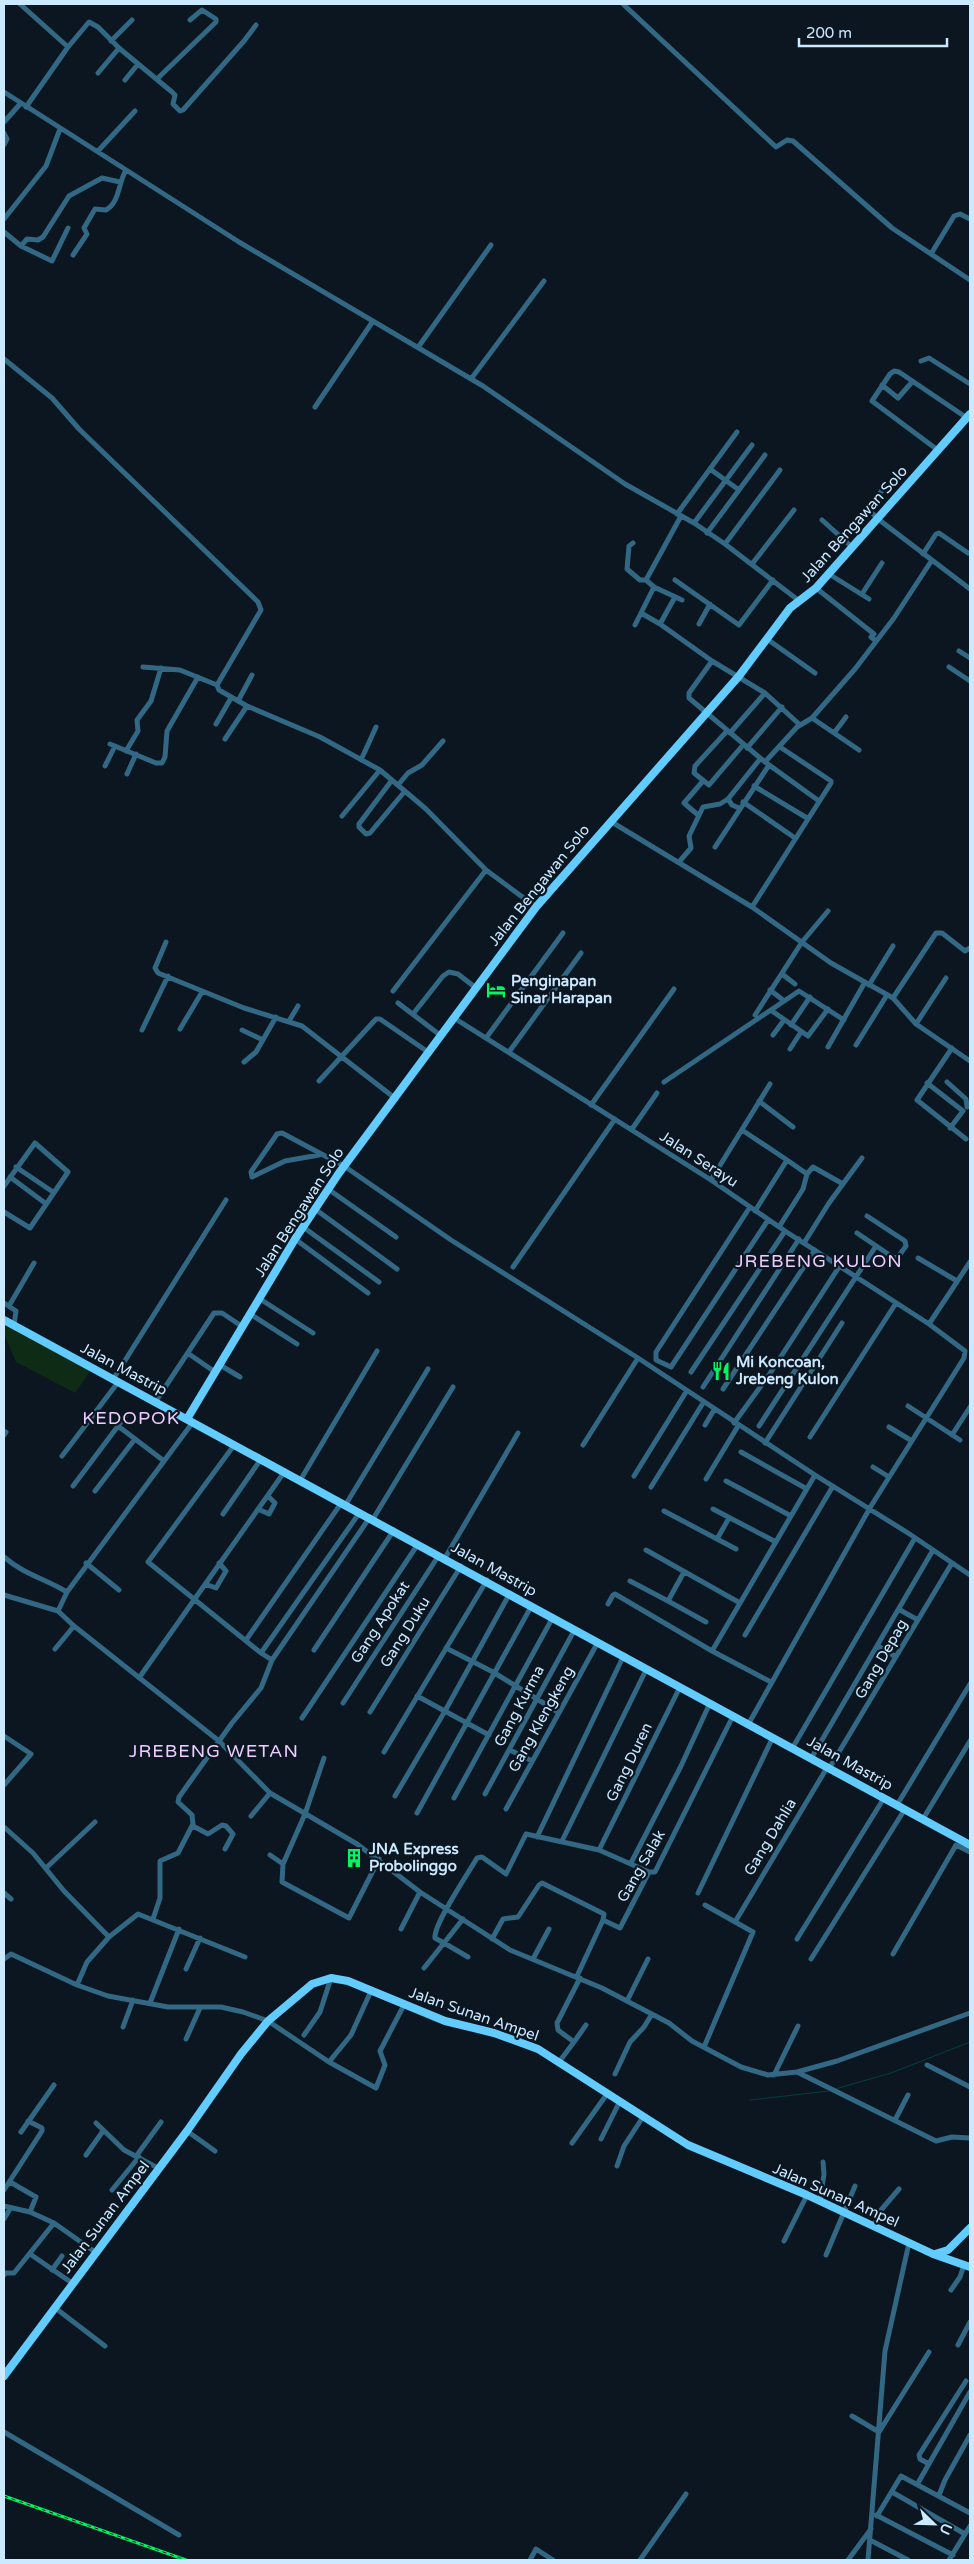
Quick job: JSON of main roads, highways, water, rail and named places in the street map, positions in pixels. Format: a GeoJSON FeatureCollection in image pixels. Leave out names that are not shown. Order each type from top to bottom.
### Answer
{"type":"FeatureCollection","features":[{"type":"Feature","properties":{"kind":"main road","name":"Jalan Bengawan Solo"},"geometry":{"type":"LineString","coordinates":[[190,1421],[217,1369],[295,1239],[328,1189],[536,907],[739,676],[798,600],[816,588],[969,416]]}},
{"type":"Feature","properties":{"kind":"main road","name":"Jalan Mastrip"},"geometry":{"type":"LineString","coordinates":[[4,1320],[419,1543],[733,1716],[812,1757],[924,1819],[959,1842],[970,1844]]}},
{"type":"Feature","properties":{"kind":"main road","name":"Jalan Sunan Ampel"},"geometry":{"type":"LineString","coordinates":[[4,2376],[96,2250],[187,2131],[240,2054],[268,2021],[312,1984],[332,1978],[348,1981],[445,2021],[522,2042],[561,2059],[619,2103],[688,2145],[807,2195],[933,2254],[967,2266]]}},
{"type":"Feature","properties":{"kind":"main road"},"geometry":{"type":"LineString","coordinates":[[933,2254],[945,2252],[970,2228]]}},
{"type":"Feature","properties":{"kind":"main road"},"geometry":{"type":"LineString","coordinates":[[952,2247],[950,2256],[954,2262]]}},
{"type":"Feature","properties":{"kind":"waterway"},"geometry":{"type":"LineString","coordinates":[[835,2089],[891,2073],[970,2042]]}},
{"type":"Feature","properties":{"kind":"waterway"},"geometry":{"type":"LineString","coordinates":[[750,2100],[829,2091]]}},
{"type":"Feature","properties":{"kind":"railway"},"geometry":{"type":"LineString","coordinates":[[4,2496],[186,2560]]}},
{"type":"Feature","properties":{"kind":"place","name":"Penginapan Sinar Harapan"},"geometry":{"type":"Point","coordinates":[496,990]}},
{"type":"Feature","properties":{"kind":"place","name":"Mi Koncoan, Jrebeng Kulon"},"geometry":{"type":"Point","coordinates":[721,1371]}},
{"type":"Feature","properties":{"kind":"place","name":"JNA Express Probolinggo"},"geometry":{"type":"Point","coordinates":[354,1858]}},
{"type":"Feature","properties":{"kind":"district","name":"JREBENG KULON"},"geometry":{"type":"Point","coordinates":[819,1261]}},
{"type":"Feature","properties":{"kind":"district","name":"KEDOPOK"},"geometry":{"type":"Point","coordinates":[131,1418]}},
{"type":"Feature","properties":{"kind":"district","name":"JREBENG WETAN"},"geometry":{"type":"Point","coordinates":[214,1751]}}]}
